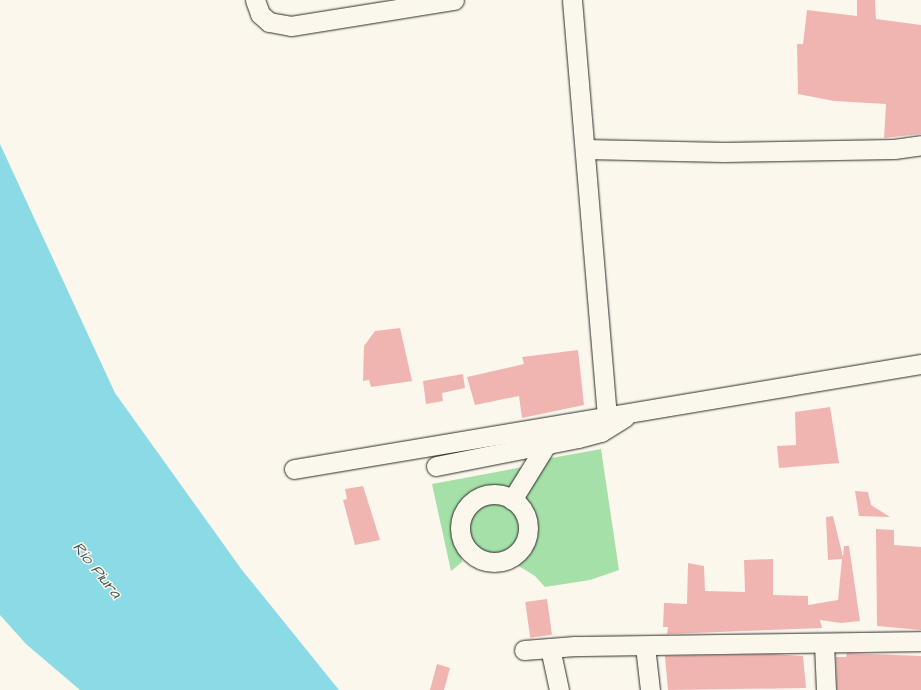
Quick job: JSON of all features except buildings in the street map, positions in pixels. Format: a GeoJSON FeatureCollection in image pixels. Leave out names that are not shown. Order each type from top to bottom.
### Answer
{"type":"FeatureCollection","features":[{"type":"Feature","properties":{"kind":"street"},"geometry":{"type":"LineString","coordinates":[[255,0],[260,14],[269,22],[291,26],[454,0]]}},
{"type":"Feature","properties":{"kind":"street"},"geometry":{"type":"LineString","coordinates":[[572,0],[607,416]]}},
{"type":"Feature","properties":{"kind":"street"},"geometry":{"type":"LineString","coordinates":[[585,149],[724,152],[894,149],[921,145]]}},
{"type":"Feature","properties":{"kind":"street"},"geometry":{"type":"LineString","coordinates":[[294,469],[921,364]]}},
{"type":"Feature","properties":{"kind":"street"},"geometry":{"type":"LineString","coordinates":[[436,466],[546,445],[601,432],[633,412]]}},
{"type":"Feature","properties":{"kind":"street"},"geometry":{"type":"LineString","coordinates":[[512,500],[546,445]]}},
{"type":"Feature","properties":{"kind":"street"},"geometry":{"type":"LineString","coordinates":[[524,650],[645,646],[921,642]]}},
{"type":"Feature","properties":{"kind":"street"},"geometry":{"type":"LineString","coordinates":[[824,644],[826,690]]}},
{"type":"Feature","properties":{"kind":"street"},"geometry":{"type":"LineString","coordinates":[[645,646],[650,690]]}},
{"type":"Feature","properties":{"kind":"street"},"geometry":{"type":"LineString","coordinates":[[550,648],[559,690]]}},
{"type":"Feature","properties":{"kind":"green space"},"geometry":{"type":"Polygon","coordinates":[[[601,449],[619,570],[590,580],[545,587],[535,576],[517,565],[531,550],[534,540],[534,528],[525,499],[528,487],[546,459],[601,449]]]}},
{"type":"Feature","properties":{"kind":"green space"},"geometry":{"type":"Polygon","coordinates":[[[523,467],[506,493],[495,490],[480,494],[462,506],[455,521],[462,562],[451,571],[432,484],[523,467]]]}},
{"type":"Feature","properties":{"kind":"green space"},"geometry":{"type":"Polygon","coordinates":[[[488,502],[500,502],[510,506],[518,514],[522,524],[522,536],[518,546],[510,554],[500,558],[488,558],[478,554],[470,546],[466,536],[466,524],[470,514],[478,506],[488,502]]]}},
{"type":"Feature","properties":{"kind":"water","name":"Río Piura"},"geometry":{"type":"Polygon","coordinates":[[[0,144],[115,393],[242,570],[339,690],[80,690],[26,644],[0,615],[0,144]]]}}]}
